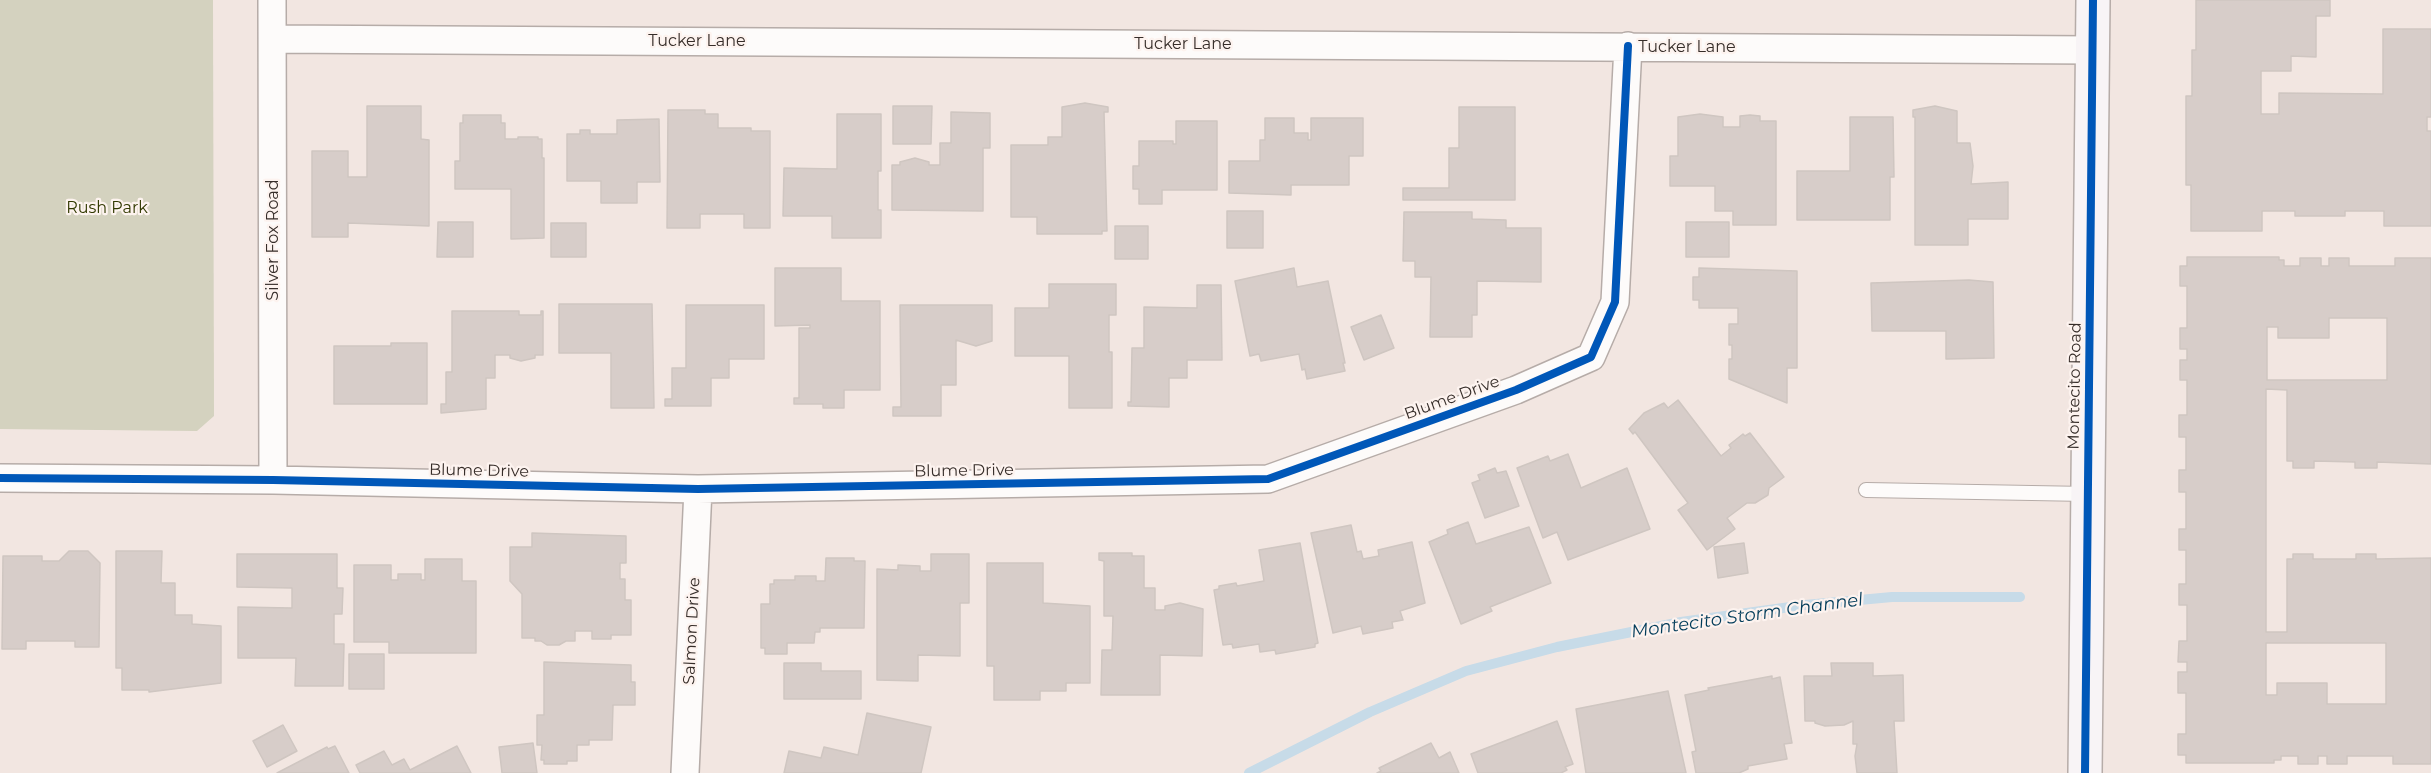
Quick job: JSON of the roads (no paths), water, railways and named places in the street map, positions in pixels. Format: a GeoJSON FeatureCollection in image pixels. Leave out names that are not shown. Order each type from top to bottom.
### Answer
{"type":"FeatureCollection","features":[{"type":"Feature","properties":{"kind":"street","name":"Silver Fox Road"},"geometry":{"type":"LineString","coordinates":[[272,0],[273,480]]}},
{"type":"Feature","properties":{"kind":"street","name":"Montecito Road"},"geometry":{"type":"LineString","coordinates":[[2085,773],[2093,0]]}},
{"type":"Feature","properties":{"kind":"street","name":"Tucker Lane"},"geometry":{"type":"LineString","coordinates":[[273,39],[2093,50]]}},
{"type":"Feature","properties":{"kind":"street","name":"Blume Drive"},"geometry":{"type":"LineString","coordinates":[[0,478],[273,480],[698,489],[1268,479],[1516,390],[1591,357],[1615,302],[1628,46]]}},
{"type":"Feature","properties":{"kind":"street","name":"Salmon Drive"},"geometry":{"type":"LineString","coordinates":[[685,773],[698,489]]}},
{"type":"Feature","properties":{"kind":"lane"},"geometry":{"type":"LineString","coordinates":[[1866,490],[2087,494]]}},
{"type":"Feature","properties":{"kind":"waterway","name":"Montecito Storm Channel"},"geometry":{"type":"LineString","coordinates":[[1249,773],[1370,712],[1466,671],[1557,647],[1681,622],[1805,605],[1892,597],[2020,597]]}},
{"type":"Feature","properties":{"kind":"park label","name":"Rush Park"},"geometry":{"type":"Point","coordinates":[107,208]}}]}
